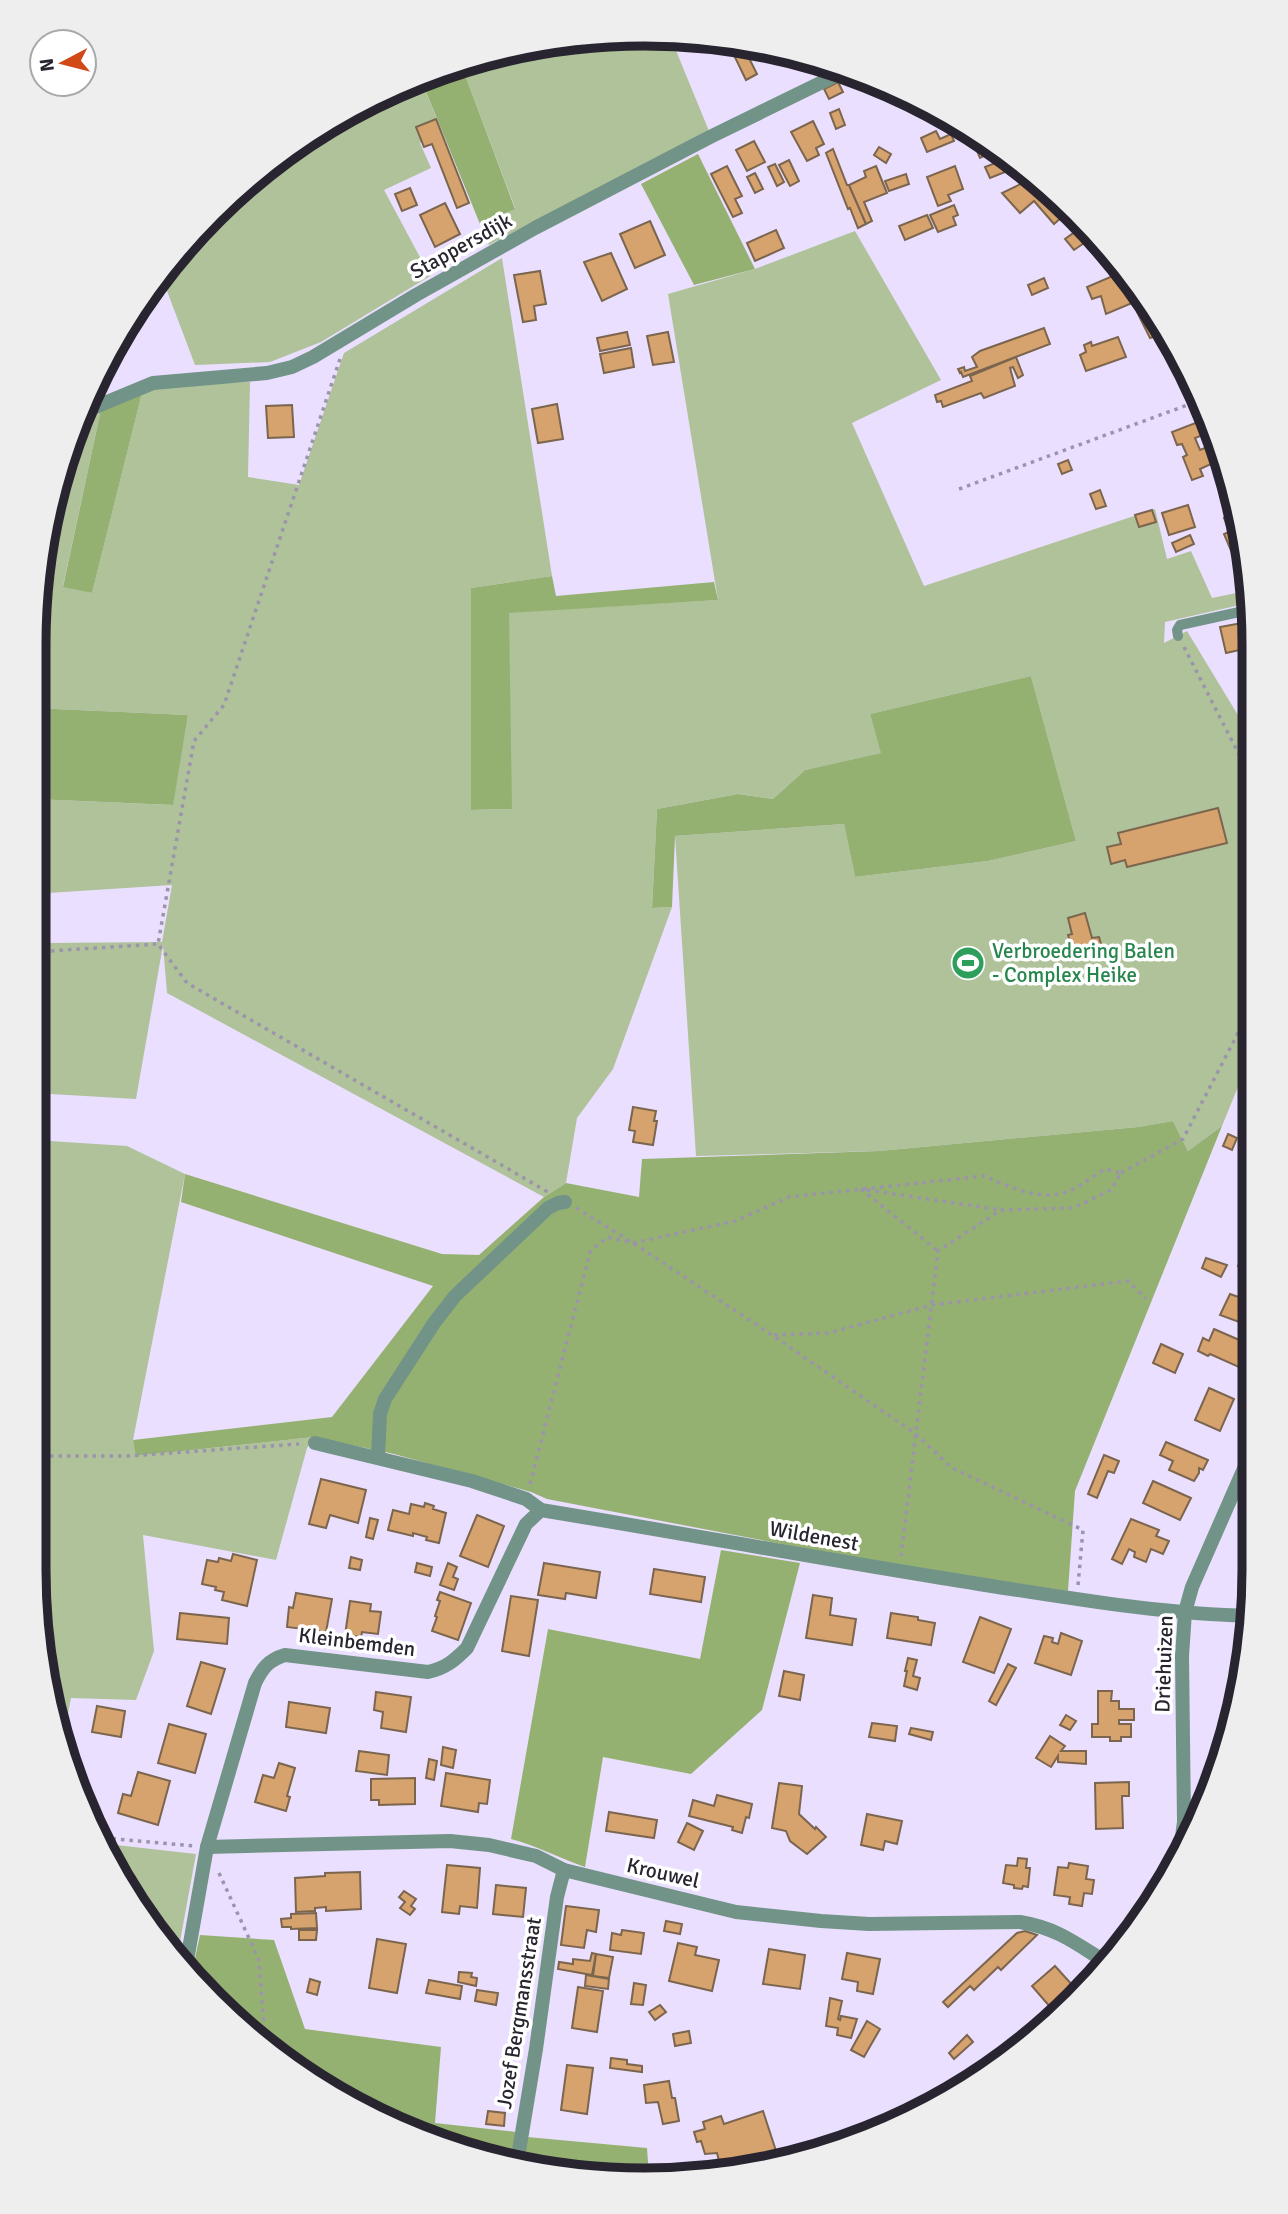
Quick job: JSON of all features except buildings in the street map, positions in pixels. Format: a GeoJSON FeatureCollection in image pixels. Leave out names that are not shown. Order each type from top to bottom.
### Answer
{"type":"FeatureCollection","features":[{"type":"Feature","properties":{"kind":"street","name":"Stappersdijk"},"geometry":{"type":"LineString","coordinates":[[94,407],[153,383],[247,375],[292,366],[313,357],[535,228],[834,76]]}},
{"type":"Feature","properties":{"kind":"street"},"geometry":{"type":"LineString","coordinates":[[378,1456],[380,1414],[384,1399],[434,1323],[455,1296],[548,1208],[565,1202]]}},
{"type":"Feature","properties":{"kind":"street","name":"Wildenest"},"geometry":{"type":"LineString","coordinates":[[315,1443],[378,1456],[472,1481],[526,1499],[541,1510],[899,1572],[1077,1599],[1185,1612],[1240,1615]]}},
{"type":"Feature","properties":{"kind":"street","name":"Driehuizen"},"geometry":{"type":"LineString","coordinates":[[1183,1831],[1182,1656],[1185,1612],[1192,1587],[1242,1473]]}},
{"type":"Feature","properties":{"kind":"street","name":"Kleinbemden"},"geometry":{"type":"LineString","coordinates":[[188,1957],[207,1847],[255,1683],[262,1669],[273,1659],[285,1655],[420,1671],[440,1669],[451,1664],[467,1648],[526,1524],[541,1510]]}},
{"type":"Feature","properties":{"kind":"street","name":"Krouwel"},"geometry":{"type":"LineString","coordinates":[[207,1847],[450,1841],[489,1845],[536,1856],[564,1870],[736,1912],[869,1924],[1020,1922],[1053,1930],[1099,1958]]}},
{"type":"Feature","properties":{"kind":"street","name":"Jozef Bergmansstraat"},"geometry":{"type":"LineString","coordinates":[[518,2155],[557,1897],[564,1870]]}},
{"type":"Feature","properties":{"kind":"lane"},"geometry":{"type":"LineString","coordinates":[[1178,636],[1180,625],[1241,612]]}},
{"type":"Feature","properties":{"kind":"path"},"geometry":{"type":"LineString","coordinates":[[347,337],[224,705],[194,741],[158,944],[187,983],[633,1243],[916,1434],[952,1468],[1083,1530],[1077,1599]]}},
{"type":"Feature","properties":{"kind":"path"},"geometry":{"type":"LineString","coordinates":[[959,489],[1192,403]]}},
{"type":"Feature","properties":{"kind":"path"},"geometry":{"type":"LineString","coordinates":[[1178,636],[1242,761]]}},
{"type":"Feature","properties":{"kind":"path"},"geometry":{"type":"LineString","coordinates":[[46,951],[158,944]]}},
{"type":"Feature","properties":{"kind":"path"},"geometry":{"type":"LineString","coordinates":[[861,1189],[1001,1210],[1073,1208],[1111,1190],[1121,1173],[1183,1139],[1242,1025]]}},
{"type":"Feature","properties":{"kind":"path"},"geometry":{"type":"LineString","coordinates":[[526,1499],[590,1252],[607,1237],[633,1243],[735,1221],[789,1197],[984,1176],[1038,1195],[1067,1192],[1105,1169],[1121,1173]]}},
{"type":"Feature","properties":{"kind":"path"},"geometry":{"type":"LineString","coordinates":[[861,1189],[938,1251]]}},
{"type":"Feature","properties":{"kind":"path"},"geometry":{"type":"LineString","coordinates":[[938,1251],[1001,1210]]}},
{"type":"Feature","properties":{"kind":"path"},"geometry":{"type":"LineString","coordinates":[[899,1572],[938,1251]]}},
{"type":"Feature","properties":{"kind":"path"},"geometry":{"type":"LineString","coordinates":[[772,1335],[828,1333],[932,1306],[1128,1281],[1146,1299]]}},
{"type":"Feature","properties":{"kind":"path"},"geometry":{"type":"LineString","coordinates":[[46,1456],[128,1456],[315,1443]]}},
{"type":"Feature","properties":{"kind":"path"},"geometry":{"type":"LineString","coordinates":[[109,1838],[207,1847]]}},
{"type":"Feature","properties":{"kind":"path"},"geometry":{"type":"LineString","coordinates":[[218,1872],[259,1960],[263,2032]]}},
{"type":"Feature","properties":{"kind":"green space"},"geometry":{"type":"Polygon","coordinates":[[[605,47],[674,47],[709,131],[489,245],[480,224],[515,208],[464,73],[527,57],[566,51],[605,47]]]}},
{"type":"Feature","properties":{"kind":"green space"},"geometry":{"type":"Polygon","coordinates":[[[464,73],[515,209],[480,224],[424,87],[464,73]]]}},
{"type":"Feature","properties":{"kind":"green space"},"geometry":{"type":"Polygon","coordinates":[[[424,88],[442,132],[420,143],[431,168],[384,190],[430,276],[321,342],[270,362],[195,365],[165,285],[194,249],[249,194],[289,162],[299,160],[297,156],[311,146],[345,126],[379,107],[424,88]]]}},
{"type":"Feature","properties":{"kind":"green space"},"geometry":{"type":"Polygon","coordinates":[[[698,154],[755,269],[694,285],[641,184],[698,154]]]}},
{"type":"Feature","properties":{"kind":"green space"},"geometry":{"type":"Polygon","coordinates":[[[855,231],[941,380],[852,423],[924,586],[1155,509],[1167,559],[1191,551],[1212,598],[1240,592],[1241,605],[1165,622],[1164,643],[1187,631],[1242,722],[1242,1077],[1222,1126],[1188,1151],[1173,1121],[1138,1127],[879,1151],[696,1156],[675,836],[844,824],[855,877],[988,861],[1076,841],[1031,676],[870,714],[882,753],[805,770],[773,799],[738,794],[657,809],[652,908],[672,907],[613,1069],[577,1118],[566,1183],[544,1197],[167,993],[163,945],[136,1099],[46,1094],[46,800],[172,805],[188,715],[46,709],[47,605],[57,527],[77,452],[92,413],[101,409],[63,586],[92,593],[142,393],[174,384],[250,382],[248,477],[299,485],[344,353],[502,258],[552,576],[471,588],[471,810],[511,809],[508,612],[718,600],[668,294],[755,269],[855,231]],[[172,885],[48,893],[48,943],[162,942],[172,885]]]}},
{"type":"Feature","properties":{"kind":"green space"},"geometry":{"type":"Polygon","coordinates":[[[142,393],[92,593],[63,587],[101,409],[142,393]]]}},
{"type":"Feature","properties":{"kind":"green space"},"geometry":{"type":"Polygon","coordinates":[[[552,576],[556,596],[714,582],[718,600],[509,613],[512,809],[471,810],[471,588],[552,576]]]}},
{"type":"Feature","properties":{"kind":"green space"},"geometry":{"type":"Polygon","coordinates":[[[1031,676],[1076,841],[988,861],[855,877],[844,824],[675,836],[672,907],[652,908],[657,809],[738,794],[773,799],[805,770],[881,753],[870,714],[1031,676]]]}},
{"type":"Feature","properties":{"kind":"green space"},"geometry":{"type":"Polygon","coordinates":[[[46,709],[188,715],[173,805],[46,800],[46,709]]]}},
{"type":"Feature","properties":{"kind":"green space"},"geometry":{"type":"Polygon","coordinates":[[[1173,1121],[1188,1151],[1222,1126],[1075,1491],[1068,1591],[886,1564],[547,1499],[531,1492],[394,1454],[314,1437],[136,1456],[133,1440],[332,1417],[433,1286],[181,1202],[185,1174],[442,1254],[479,1255],[544,1197],[566,1183],[639,1197],[642,1159],[879,1151],[1138,1127],[1173,1121]]]}},
{"type":"Feature","properties":{"kind":"green space"},"geometry":{"type":"Polygon","coordinates":[[[46,1141],[127,1146],[185,1174],[133,1440],[137,1456],[314,1437],[307,1448],[276,1560],[143,1535],[154,1651],[136,1700],[71,1698],[66,1724],[57,1687],[47,1609],[46,1141]]]}},
{"type":"Feature","properties":{"kind":"green space"},"geometry":{"type":"Polygon","coordinates":[[[721,1550],[800,1563],[762,1710],[691,1774],[603,1757],[585,1867],[511,1839],[548,1629],[700,1659],[721,1550]]]}},
{"type":"Feature","properties":{"kind":"green space"},"geometry":{"type":"Polygon","coordinates":[[[112,1845],[196,1854],[179,1947],[146,1903],[112,1845]]]}},
{"type":"Feature","properties":{"kind":"green space"},"geometry":{"type":"Polygon","coordinates":[[[200,1935],[274,1940],[305,2029],[441,2047],[435,2123],[516,2132],[513,2154],[452,2137],[415,2123],[379,2107],[311,2068],[249,2020],[194,1965],[200,1935]]]}},
{"type":"Feature","properties":{"kind":"green space"},"geometry":{"type":"Polygon","coordinates":[[[527,2137],[647,2148],[648,2168],[605,2167],[523,2156],[527,2137]]]}},
{"type":"Feature","properties":{"kind":"place","name":"Verbroedering Balen - Complex Heike"},"geometry":{"type":"Point","coordinates":[968,963]}}]}
